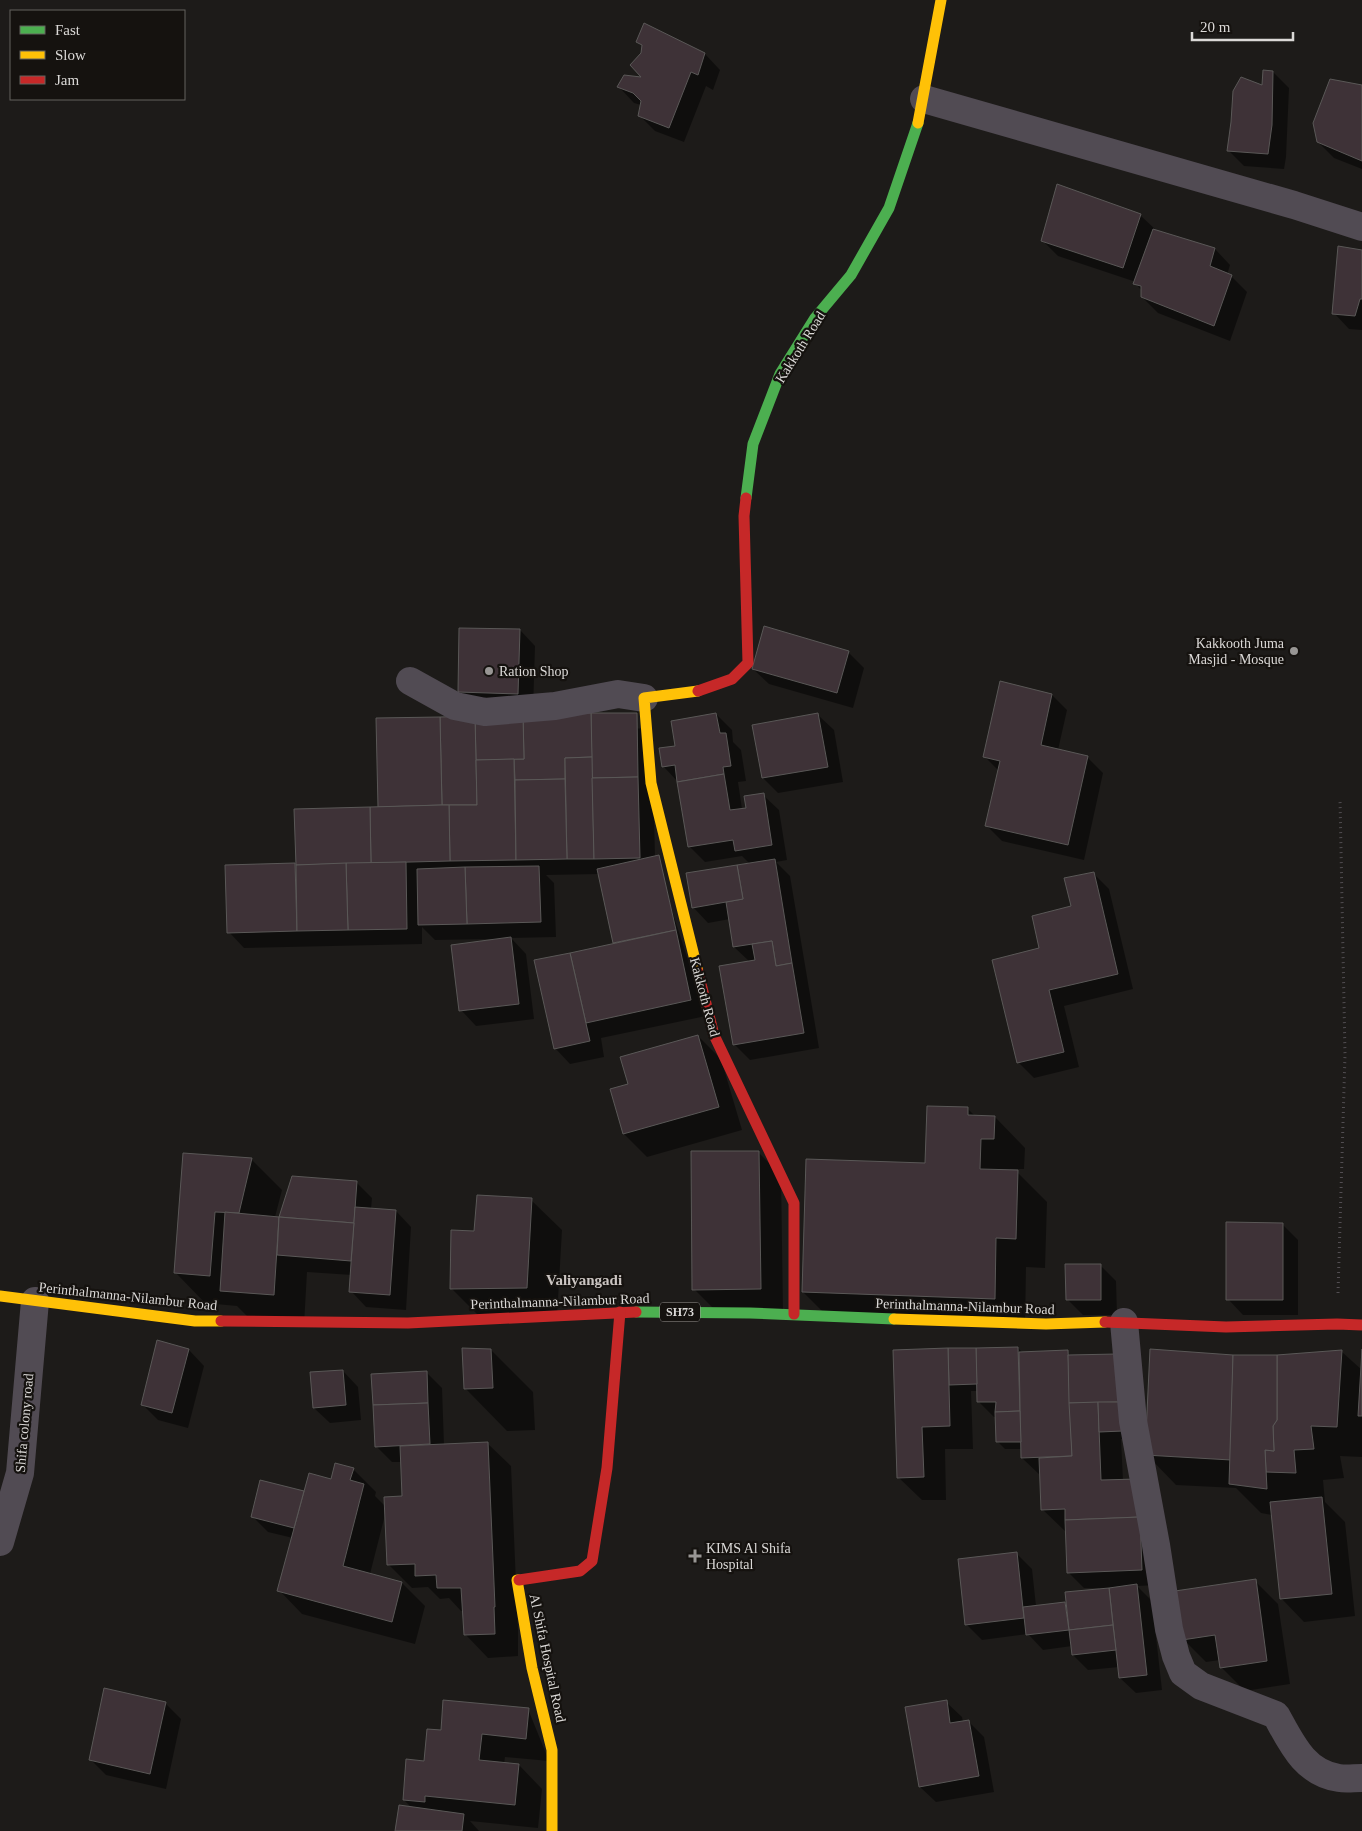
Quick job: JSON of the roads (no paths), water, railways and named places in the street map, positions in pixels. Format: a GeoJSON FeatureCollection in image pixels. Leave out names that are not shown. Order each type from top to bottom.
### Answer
{"type":"FeatureCollection","features":[{"type":"Feature","properties":{"kind":"street","name":"Kakkoth Road"},"geometry":{"type":"LineString","coordinates":[[410,681],[456,706],[485,712],[555,706],[618,694],[644,698],[702,690],[732,679],[748,662],[744,516],[753,444],[780,374],[815,318],[851,275],[890,208],[918,131],[941,0]]}},
{"type":"Feature","properties":{"kind":"street"},"geometry":{"type":"LineString","coordinates":[[924,99],[1294,205],[1362,227]]}},
{"type":"Feature","properties":{"kind":"street","name":"Kakkoth Road"},"geometry":{"type":"LineString","coordinates":[[644,698],[651,783],[714,1035],[794,1203],[794,1314]]}},
{"type":"Feature","properties":{"kind":"street","name":"Perinthalmanna-Nilambur Road"},"geometry":{"type":"LineString","coordinates":[[0,1296],[195,1321],[408,1323],[620,1312],[794,1314],[848,1318],[1046,1324],[1124,1322],[1150,1325],[1226,1327],[1362,1325]]}},
{"type":"Feature","properties":{"kind":"street","name":"Shifa colony road"},"geometry":{"type":"LineString","coordinates":[[0,1542],[20,1473],[35,1300]]}},
{"type":"Feature","properties":{"kind":"street","name":"Al Shifa Hospital Road"},"geometry":{"type":"LineString","coordinates":[[552,1831],[552,1750],[532,1668],[517,1580],[580,1571],[592,1561],[607,1468],[620,1312]]}},
{"type":"Feature","properties":{"kind":"street"},"geometry":{"type":"LineString","coordinates":[[1124,1322],[1134,1421],[1169,1629],[1176,1656],[1183,1673],[1201,1686],[1276,1715],[1293,1746],[1311,1768],[1338,1778],[1362,1778]]}},
{"type":"Feature","properties":{"kind":"place","name":"Kakkooth Juma Masjid - Mosque"},"geometry":{"type":"Point","coordinates":[1294,651]}},
{"type":"Feature","properties":{"kind":"place","name":"Ration Shop"},"geometry":{"type":"Point","coordinates":[489,671]}},
{"type":"Feature","properties":{"kind":"place","name":"KIMS Al Shifa Hospital"},"geometry":{"type":"Point","coordinates":[695,1556]}},
{"type":"Feature","properties":{"kind":"district","name":"Valiyangadi"},"geometry":{"type":"Point","coordinates":[584,1280]}}]}
